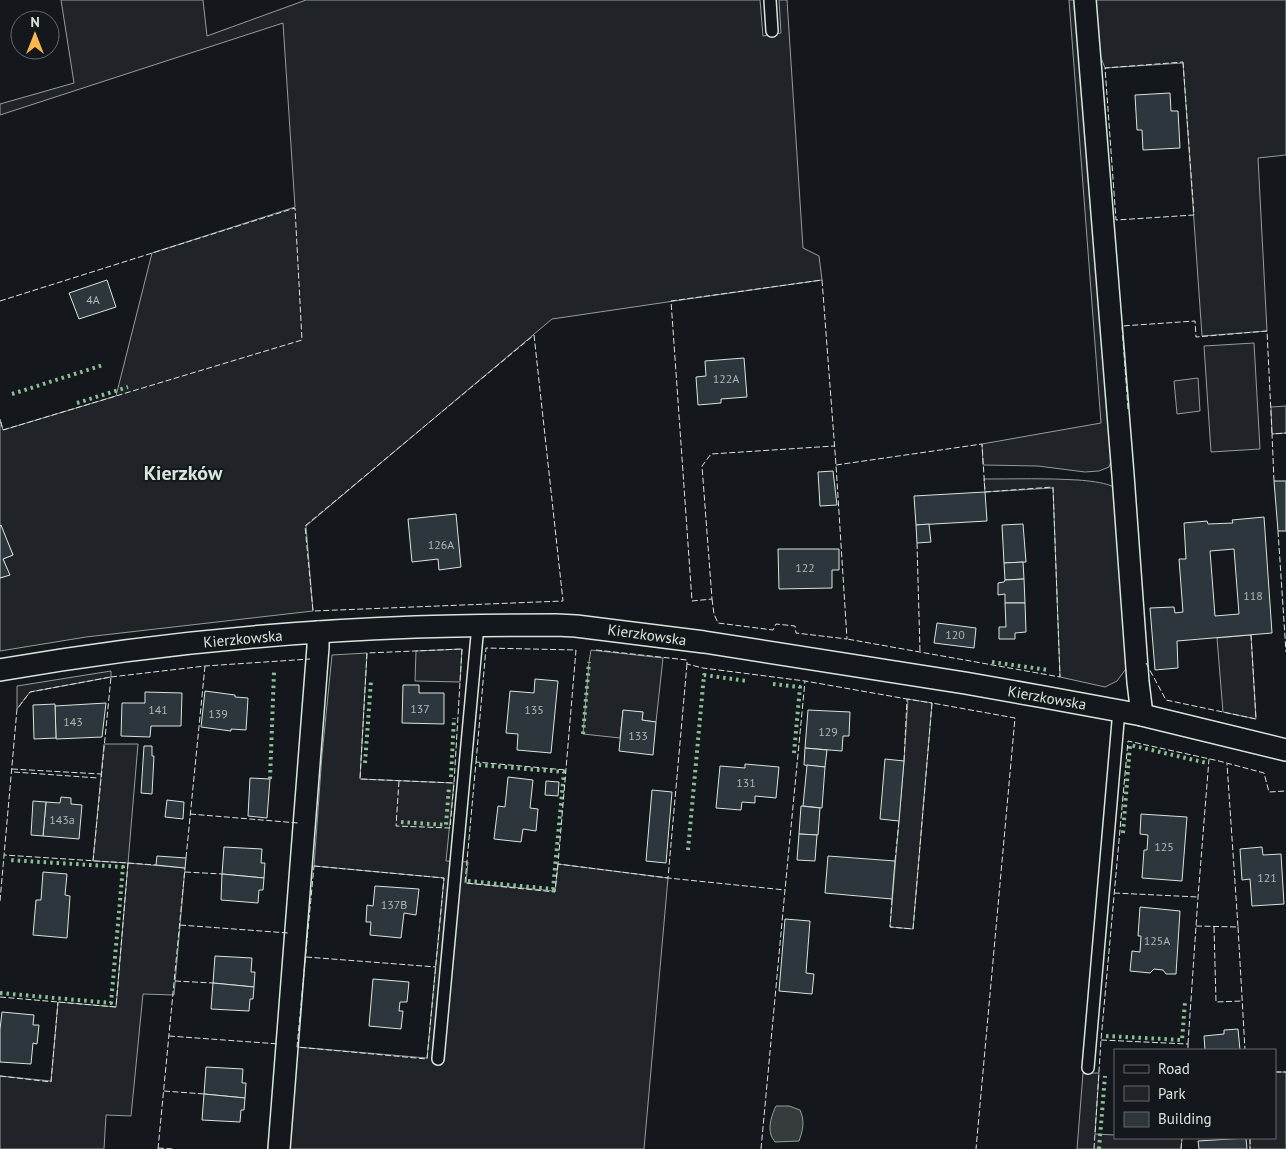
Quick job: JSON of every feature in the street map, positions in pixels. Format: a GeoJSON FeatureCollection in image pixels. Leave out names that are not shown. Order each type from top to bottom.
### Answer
{"type":"FeatureCollection","features":[{"type":"Feature","properties":{"kind":"street"},"geometry":{"type":"LineString","coordinates":[[1084,0],[1142,715]]}},
{"type":"Feature","properties":{"kind":"street","name":"Kierzkowska"},"geometry":{"type":"LineString","coordinates":[[0,670],[66,658],[264,636],[415,627],[556,625],[600,628],[704,642],[966,683],[1119,710],[1286,750]]}},
{"type":"Feature","properties":{"kind":"street"},"geometry":{"type":"LineString","coordinates":[[278,1149],[318,632]]}},
{"type":"Feature","properties":{"kind":"lane"},"geometry":{"type":"LineString","coordinates":[[770,0],[772,31]]}},
{"type":"Feature","properties":{"kind":"lane"},"geometry":{"type":"LineString","coordinates":[[438,1059],[478,625]]}},
{"type":"Feature","properties":{"kind":"lane"},"geometry":{"type":"LineString","coordinates":[[1088,1068],[1119,710]]}},
{"type":"Feature","properties":{"kind":"green space"},"geometry":{"type":"Polygon","coordinates":[[[61,0],[203,0],[207,36],[306,0],[760,0],[763,36],[781,33],[779,0],[787,0],[803,248],[819,256],[822,280],[552,319],[306,526],[313,611],[86,637],[0,651],[0,578],[9,575],[3,559],[13,555],[0,526],[0,419],[3,430],[116,396],[152,253],[295,207],[283,23],[0,115],[0,104],[74,83],[61,0]]]}},
{"type":"Feature","properties":{"kind":"green space"},"geometry":{"type":"Polygon","coordinates":[[[1069,0],[1077,0],[1111,461],[1109,467],[1099,471],[1085,472],[1038,466],[983,465],[982,444],[1101,423],[1069,0]]]}},
{"type":"Feature","properties":{"kind":"green space"},"geometry":{"type":"Polygon","coordinates":[[[1095,0],[1286,0],[1286,155],[1258,158],[1267,331],[1202,336],[1183,63],[1105,68],[1099,53],[1095,0]]]}},
{"type":"Feature","properties":{"kind":"green space"},"geometry":{"type":"Polygon","coordinates":[[[1254,343],[1260,449],[1211,452],[1204,346],[1254,343]]]}},
{"type":"Feature","properties":{"kind":"green space"},"geometry":{"type":"Polygon","coordinates":[[[1198,378],[1200,411],[1177,414],[1174,381],[1198,378]]]}},
{"type":"Feature","properties":{"kind":"green space"},"geometry":{"type":"Polygon","coordinates":[[[1286,406],[1286,433],[1272,434],[1271,407],[1286,406]]]}},
{"type":"Feature","properties":{"kind":"green space"},"geometry":{"type":"Polygon","coordinates":[[[984,479],[1078,480],[1112,486],[1114,490],[1128,666],[1117,681],[1105,687],[1060,677],[1053,488],[985,492],[984,479]]]}},
{"type":"Feature","properties":{"kind":"green space"},"geometry":{"type":"Polygon","coordinates":[[[1251,635],[1256,719],[1223,712],[1217,638],[1251,635]]]}},
{"type":"Feature","properties":{"kind":"green space"},"geometry":{"type":"Polygon","coordinates":[[[462,649],[460,682],[415,681],[416,651],[462,649]]]}},
{"type":"Feature","properties":{"kind":"green space"},"geometry":{"type":"Polygon","coordinates":[[[591,650],[663,658],[656,722],[642,720],[643,712],[623,711],[620,738],[583,734],[591,650]]]}},
{"type":"Feature","properties":{"kind":"green space"},"geometry":{"type":"Polygon","coordinates":[[[367,653],[360,779],[454,783],[446,861],[468,862],[466,883],[555,891],[558,864],[668,878],[644,1149],[288,1149],[297,1047],[427,1058],[444,878],[314,866],[332,655],[367,653]]]}},
{"type":"Feature","properties":{"kind":"green space"},"geometry":{"type":"Polygon","coordinates":[[[111,671],[111,677],[30,692],[17,709],[17,686],[111,671]]]}},
{"type":"Feature","properties":{"kind":"green space"},"geometry":{"type":"Polygon","coordinates":[[[908,699],[932,703],[913,929],[890,927],[908,699]]]}},
{"type":"Feature","properties":{"kind":"green space"},"geometry":{"type":"Polygon","coordinates":[[[104,744],[138,744],[128,863],[93,861],[104,744]]]}},
{"type":"Feature","properties":{"kind":"green space"},"geometry":{"type":"Polygon","coordinates":[[[128,863],[185,868],[174,995],[143,994],[131,1116],[106,1115],[104,1149],[0,1149],[0,1076],[51,1081],[58,1002],[116,1007],[128,863]]]}},
{"type":"Feature","properties":{"kind":"green space"},"geometry":{"type":"Polygon","coordinates":[[[1276,1072],[1286,1072],[1286,1149],[1250,1149],[1250,1139],[1276,1139],[1276,1072]]]}},
{"type":"Feature","properties":{"kind":"green space"},"geometry":{"type":"Polygon","coordinates":[[[1083,1073],[1099,1073],[1095,1134],[1114,1135],[1114,1139],[1182,1139],[1181,1149],[1077,1149],[1083,1073]]]}},
{"type":"Feature","properties":{"kind":"shaded area"},"geometry":{"type":"Polygon","coordinates":[[[776,1106],[789,1106],[800,1110],[803,1126],[799,1141],[775,1142],[771,1135],[770,1124],[776,1106]]]}},
{"type":"Feature","properties":{"kind":"building"},"geometry":{"type":"Polygon","coordinates":[[[1170,93],[1171,111],[1178,111],[1180,148],[1143,150],[1142,130],[1137,130],[1135,95],[1170,93]]]}},
{"type":"Feature","properties":{"kind":"building"},"geometry":{"type":"Polygon","coordinates":[[[107,280],[116,307],[79,319],[69,293],[107,280]]]}},
{"type":"Feature","properties":{"kind":"building"},"geometry":{"type":"Polygon","coordinates":[[[744,358],[747,397],[721,399],[721,403],[698,405],[696,377],[706,376],[705,361],[744,358]]]}},
{"type":"Feature","properties":{"kind":"building"},"geometry":{"type":"Polygon","coordinates":[[[833,471],[837,505],[820,506],[818,472],[833,471]]]}},
{"type":"Feature","properties":{"kind":"building"},"geometry":{"type":"Polygon","coordinates":[[[1274,481],[1286,481],[1286,531],[1278,531],[1274,481]]]}},
{"type":"Feature","properties":{"kind":"building"},"geometry":{"type":"Polygon","coordinates":[[[985,492],[987,521],[916,525],[914,496],[985,492]]]}},
{"type":"Feature","properties":{"kind":"building"},"geometry":{"type":"Polygon","coordinates":[[[456,514],[461,567],[439,570],[438,559],[412,562],[408,519],[456,514]]]}},
{"type":"Feature","properties":{"kind":"building"},"geometry":{"type":"Polygon","coordinates":[[[1264,517],[1272,633],[1177,641],[1178,668],[1155,670],[1150,608],[1174,607],[1175,613],[1183,612],[1179,559],[1186,559],[1184,523],[1207,521],[1208,524],[1233,523],[1232,520],[1264,517]],[[1234,549],[1210,551],[1215,616],[1239,614],[1234,549]]]}},
{"type":"Feature","properties":{"kind":"building"},"geometry":{"type":"Polygon","coordinates":[[[929,524],[931,542],[917,543],[916,525],[929,524]]]}},
{"type":"Feature","properties":{"kind":"building"},"geometry":{"type":"Polygon","coordinates":[[[1023,524],[1026,562],[1004,563],[1002,525],[1023,524]]]}},
{"type":"Feature","properties":{"kind":"building"},"geometry":{"type":"Polygon","coordinates":[[[0,526],[13,555],[3,559],[10,575],[0,578],[0,526]]]}},
{"type":"Feature","properties":{"kind":"building"},"geometry":{"type":"Polygon","coordinates":[[[778,549],[839,549],[839,570],[832,570],[832,588],[779,589],[778,549]]]}},
{"type":"Feature","properties":{"kind":"building"},"geometry":{"type":"Polygon","coordinates":[[[1023,562],[1024,579],[1005,580],[1004,563],[1023,562]]]}},
{"type":"Feature","properties":{"kind":"building"},"geometry":{"type":"Polygon","coordinates":[[[1024,579],[1025,603],[1005,603],[1005,594],[998,595],[998,583],[1005,580],[1024,579]]]}},
{"type":"Feature","properties":{"kind":"building"},"geometry":{"type":"Polygon","coordinates":[[[1005,603],[1025,603],[1026,632],[1015,633],[1015,639],[999,639],[999,627],[1006,627],[1005,603]]]}},
{"type":"Feature","properties":{"kind":"building"},"geometry":{"type":"Polygon","coordinates":[[[937,623],[976,628],[974,648],[934,643],[937,623]]]}},
{"type":"Feature","properties":{"kind":"building"},"geometry":{"type":"Polygon","coordinates":[[[535,679],[558,681],[551,753],[517,750],[518,734],[506,733],[510,691],[534,693],[535,679]]]}},
{"type":"Feature","properties":{"kind":"building"},"geometry":{"type":"Polygon","coordinates":[[[403,685],[419,685],[419,693],[444,693],[444,724],[402,723],[403,685]]]}},
{"type":"Feature","properties":{"kind":"building"},"geometry":{"type":"Polygon","coordinates":[[[205,691],[248,698],[246,730],[231,729],[231,731],[201,727],[205,691]]]}},
{"type":"Feature","properties":{"kind":"building"},"geometry":{"type":"Polygon","coordinates":[[[145,692],[182,693],[181,726],[151,726],[150,737],[121,736],[122,703],[145,703],[145,692]]]}},
{"type":"Feature","properties":{"kind":"building"},"geometry":{"type":"Polygon","coordinates":[[[106,703],[102,737],[56,739],[55,706],[106,703]]]}},
{"type":"Feature","properties":{"kind":"building"},"geometry":{"type":"Polygon","coordinates":[[[55,704],[56,738],[34,739],[33,705],[55,704]]]}},
{"type":"Feature","properties":{"kind":"building"},"geometry":{"type":"Polygon","coordinates":[[[623,710],[643,712],[642,720],[656,722],[653,755],[619,751],[623,710]]]}},
{"type":"Feature","properties":{"kind":"building"},"geometry":{"type":"Polygon","coordinates":[[[808,710],[850,712],[849,736],[843,736],[842,751],[805,748],[808,710]]]}},
{"type":"Feature","properties":{"kind":"building"},"geometry":{"type":"Polygon","coordinates":[[[144,746],[152,746],[152,756],[154,756],[152,794],[141,793],[144,746]]]}},
{"type":"Feature","properties":{"kind":"building"},"geometry":{"type":"Polygon","coordinates":[[[805,748],[827,750],[825,767],[804,765],[805,748]]]}},
{"type":"Feature","properties":{"kind":"building"},"geometry":{"type":"Polygon","coordinates":[[[885,759],[904,761],[899,821],[880,819],[885,759]]]}},
{"type":"Feature","properties":{"kind":"building"},"geometry":{"type":"Polygon","coordinates":[[[745,764],[779,767],[776,798],[755,796],[755,803],[742,802],[741,810],[716,808],[720,766],[745,768],[745,764]]]}},
{"type":"Feature","properties":{"kind":"building"},"geometry":{"type":"Polygon","coordinates":[[[807,765],[825,767],[822,808],[803,806],[807,765]]]}},
{"type":"Feature","properties":{"kind":"building"},"geometry":{"type":"Polygon","coordinates":[[[508,777],[533,780],[530,808],[538,809],[536,831],[523,829],[521,842],[494,839],[498,806],[505,807],[508,777]]]}},
{"type":"Feature","properties":{"kind":"building"},"geometry":{"type":"Polygon","coordinates":[[[250,778],[270,779],[267,818],[248,816],[250,778]]]}},
{"type":"Feature","properties":{"kind":"building"},"geometry":{"type":"Polygon","coordinates":[[[546,781],[559,782],[558,796],[545,795],[546,781]]]}},
{"type":"Feature","properties":{"kind":"building"},"geometry":{"type":"Polygon","coordinates":[[[652,790],[672,792],[666,863],[646,861],[652,790]]]}},
{"type":"Feature","properties":{"kind":"building"},"geometry":{"type":"Polygon","coordinates":[[[61,797],[71,798],[71,804],[82,805],[79,839],[43,836],[46,802],[60,803],[61,797]]]}},
{"type":"Feature","properties":{"kind":"building"},"geometry":{"type":"Polygon","coordinates":[[[167,800],[184,802],[183,819],[165,817],[167,800]]]}},
{"type":"Feature","properties":{"kind":"building"},"geometry":{"type":"Polygon","coordinates":[[[33,801],[46,802],[43,836],[31,835],[33,801]]]}},
{"type":"Feature","properties":{"kind":"building"},"geometry":{"type":"Polygon","coordinates":[[[801,806],[820,808],[818,835],[799,834],[801,806]]]}},
{"type":"Feature","properties":{"kind":"building"},"geometry":{"type":"Polygon","coordinates":[[[1141,814],[1187,817],[1182,881],[1142,878],[1144,850],[1147,850],[1148,835],[1140,834],[1141,814]]]}},
{"type":"Feature","properties":{"kind":"building"},"geometry":{"type":"Polygon","coordinates":[[[799,834],[817,835],[815,861],[797,860],[799,834]]]}},
{"type":"Feature","properties":{"kind":"building"},"geometry":{"type":"Polygon","coordinates":[[[224,847],[262,849],[261,863],[265,863],[264,878],[222,874],[224,847]]]}},
{"type":"Feature","properties":{"kind":"building"},"geometry":{"type":"Polygon","coordinates":[[[1262,847],[1263,855],[1281,854],[1284,904],[1252,906],[1250,879],[1242,880],[1240,849],[1262,847]]]}},
{"type":"Feature","properties":{"kind":"building"},"geometry":{"type":"Polygon","coordinates":[[[157,856],[186,858],[185,868],[156,865],[157,856]]]}},
{"type":"Feature","properties":{"kind":"building"},"geometry":{"type":"Polygon","coordinates":[[[828,856],[895,861],[892,899],[825,893],[828,856]]]}},
{"type":"Feature","properties":{"kind":"building"},"geometry":{"type":"Polygon","coordinates":[[[43,872],[67,874],[65,895],[70,896],[67,938],[33,935],[36,900],[41,900],[43,872]]]}},
{"type":"Feature","properties":{"kind":"building"},"geometry":{"type":"Polygon","coordinates":[[[222,874],[264,878],[263,890],[259,890],[258,903],[221,900],[222,874]]]}},
{"type":"Feature","properties":{"kind":"building"},"geometry":{"type":"Polygon","coordinates":[[[375,886],[419,889],[416,915],[404,913],[401,938],[370,935],[371,922],[366,922],[367,905],[373,906],[375,886]]]}},
{"type":"Feature","properties":{"kind":"building"},"geometry":{"type":"Polygon","coordinates":[[[1140,907],[1180,911],[1176,974],[1166,974],[1163,970],[1154,969],[1150,973],[1130,971],[1132,951],[1140,952],[1141,936],[1138,936],[1140,907]]]}},
{"type":"Feature","properties":{"kind":"building"},"geometry":{"type":"Polygon","coordinates":[[[785,919],[810,921],[806,973],[814,974],[812,994],[779,991],[785,919]]]}},
{"type":"Feature","properties":{"kind":"building"},"geometry":{"type":"Polygon","coordinates":[[[215,956],[252,958],[251,972],[255,972],[254,987],[213,983],[215,956]]]}},
{"type":"Feature","properties":{"kind":"building"},"geometry":{"type":"Polygon","coordinates":[[[373,979],[409,982],[407,1002],[400,1002],[399,1011],[403,1011],[401,1029],[369,1026],[373,979]]]}},
{"type":"Feature","properties":{"kind":"building"},"geometry":{"type":"Polygon","coordinates":[[[213,983],[254,987],[249,1011],[211,1009],[213,983]]]}},
{"type":"Feature","properties":{"kind":"building"},"geometry":{"type":"Polygon","coordinates":[[[2,1012],[34,1015],[33,1025],[39,1025],[37,1044],[33,1043],[31,1064],[0,1062],[2,1012]]]}},
{"type":"Feature","properties":{"kind":"building"},"geometry":{"type":"Polygon","coordinates":[[[1238,1029],[1240,1049],[1205,1049],[1204,1036],[1224,1034],[1224,1030],[1238,1029]]]}},
{"type":"Feature","properties":{"kind":"building"},"geometry":{"type":"Polygon","coordinates":[[[206,1067],[243,1069],[242,1083],[246,1083],[245,1098],[204,1094],[206,1067]]]}},
{"type":"Feature","properties":{"kind":"building"},"geometry":{"type":"Polygon","coordinates":[[[204,1094],[245,1098],[240,1122],[202,1120],[204,1094]]]}},
{"type":"Feature","properties":{"kind":"building"},"geometry":{"type":"Polygon","coordinates":[[[1246,1139],[1247,1149],[1199,1149],[1198,1141],[1246,1139]]]}},
{"type":"Feature","properties":{"kind":"hedge"},"geometry":{"type":"LineString","coordinates":[[12,394],[103,365]]}},
{"type":"Feature","properties":{"kind":"hedge"},"geometry":{"type":"LineString","coordinates":[[77,403],[128,387]]}},
{"type":"Feature","properties":{"kind":"hedge"},"geometry":{"type":"LineString","coordinates":[[583,734],[589,662]]}},
{"type":"Feature","properties":{"kind":"hedge"},"geometry":{"type":"LineString","coordinates":[[992,662],[1048,670]]}},
{"type":"Feature","properties":{"kind":"hedge"},"geometry":{"type":"LineString","coordinates":[[270,779],[274,672]]}},
{"type":"Feature","properties":{"kind":"hedge"},"geometry":{"type":"LineString","coordinates":[[688,850],[704,675],[747,681]]}},
{"type":"Feature","properties":{"kind":"hedge"},"geometry":{"type":"LineString","coordinates":[[365,763],[371,681]]}},
{"type":"Feature","properties":{"kind":"hedge"},"geometry":{"type":"LineString","coordinates":[[773,684],[800,687],[794,753]]}},
{"type":"Feature","properties":{"kind":"hedge"},"geometry":{"type":"LineString","coordinates":[[451,777],[454,718]]}},
{"type":"Feature","properties":{"kind":"hedge"},"geometry":{"type":"LineString","coordinates":[[1123,833],[1130,745],[1207,763]]}},
{"type":"Feature","properties":{"kind":"hedge"},"geometry":{"type":"LineString","coordinates":[[468,881],[553,889],[564,772],[479,765]]}},
{"type":"Feature","properties":{"kind":"hedge"},"geometry":{"type":"LineString","coordinates":[[401,822],[446,825],[449,787]]}},
{"type":"Feature","properties":{"kind":"hedge"},"geometry":{"type":"LineString","coordinates":[[0,993],[111,1003],[123,867],[9,860]]}},
{"type":"Feature","properties":{"kind":"hedge"},"geometry":{"type":"LineString","coordinates":[[1106,1036],[1182,1040],[1185,1002]]}},
{"type":"Feature","properties":{"kind":"hedge"},"geometry":{"type":"LineString","coordinates":[[1099,1149],[1105,1076]]}},
{"type":"Feature","properties":{"kind":"fence"},"geometry":{"type":"LineString","coordinates":[[1183,62],[1194,215],[1116,220],[1105,68],[1183,62]]}},
{"type":"Feature","properties":{"kind":"fence"},"geometry":{"type":"LineString","coordinates":[[0,301],[295,208],[302,340],[3,430],[0,419]]}},
{"type":"Feature","properties":{"kind":"fence"},"geometry":{"type":"LineString","coordinates":[[712,599],[714,614],[718,623],[773,630],[776,624],[795,626],[796,633],[847,639],[836,465],[822,280],[671,301],[692,601],[712,599],[702,466],[711,454],[834,446]]}},
{"type":"Feature","properties":{"kind":"fence"},"geometry":{"type":"LineString","coordinates":[[1128,409],[1122,326],[1195,321],[1196,337],[1267,331],[1272,434]]}},
{"type":"Feature","properties":{"kind":"fence"},"geometry":{"type":"LineString","coordinates":[[534,335],[563,601],[313,611],[305,526],[534,335]]}},
{"type":"Feature","properties":{"kind":"fence"},"geometry":{"type":"LineString","coordinates":[[1274,481],[1272,434],[1286,433]]}},
{"type":"Feature","properties":{"kind":"fence"},"geometry":{"type":"LineString","coordinates":[[836,465],[982,444],[985,492],[1053,487],[1060,677],[847,639]]}},
{"type":"Feature","properties":{"kind":"fence"},"geometry":{"type":"LineString","coordinates":[[1278,531],[1286,652]]}},
{"type":"Feature","properties":{"kind":"fence"},"geometry":{"type":"LineString","coordinates":[[917,543],[920,652]]}},
{"type":"Feature","properties":{"kind":"fence"},"geometry":{"type":"LineString","coordinates":[[1146,663],[1166,700],[1256,719],[1251,635]]}},
{"type":"Feature","properties":{"kind":"fence"},"geometry":{"type":"LineString","coordinates":[[476,762],[486,648],[576,650],[558,864],[668,878]]}},
{"type":"Feature","properties":{"kind":"fence"},"geometry":{"type":"LineString","coordinates":[[462,649],[454,783],[360,779],[367,653],[462,649]]}},
{"type":"Feature","properties":{"kind":"fence"},"geometry":{"type":"LineString","coordinates":[[596,650],[687,660],[687,664],[703,668],[805,681]]}},
{"type":"Feature","properties":{"kind":"fence"},"geometry":{"type":"LineString","coordinates":[[111,677],[205,666],[310,659]]}},
{"type":"Feature","properties":{"kind":"fence"},"geometry":{"type":"LineString","coordinates":[[687,664],[668,878],[785,890]]}},
{"type":"Feature","properties":{"kind":"fence"},"geometry":{"type":"LineString","coordinates":[[186,858],[205,666]]}},
{"type":"Feature","properties":{"kind":"fence"},"geometry":{"type":"LineString","coordinates":[[0,901],[17,709],[30,692],[111,677],[93,861]]}},
{"type":"Feature","properties":{"kind":"fence"},"geometry":{"type":"LineString","coordinates":[[761,1149],[805,681],[907,699]]}},
{"type":"Feature","properties":{"kind":"fence"},"geometry":{"type":"LineString","coordinates":[[904,761],[907,699],[932,703]]}},
{"type":"Feature","properties":{"kind":"fence"},"geometry":{"type":"LineString","coordinates":[[892,899],[890,927],[913,929],[932,703],[1015,718],[976,1149]]}},
{"type":"Feature","properties":{"kind":"fence"},"geometry":{"type":"LineString","coordinates":[[1094,1149],[1101,1040],[1128,741],[1264,773],[1269,792],[1286,791]]}},
{"type":"Feature","properties":{"kind":"fence"},"geometry":{"type":"LineString","coordinates":[[1188,1044],[1209,759]]}},
{"type":"Feature","properties":{"kind":"fence"},"geometry":{"type":"LineString","coordinates":[[558,864],[555,892],[465,883],[476,762],[566,770]]}},
{"type":"Feature","properties":{"kind":"fence"},"geometry":{"type":"LineString","coordinates":[[1196,926],[1238,927],[1227,764]]}},
{"type":"Feature","properties":{"kind":"fence"},"geometry":{"type":"LineString","coordinates":[[12,769],[101,774]]}},
{"type":"Feature","properties":{"kind":"fence"},"geometry":{"type":"LineString","coordinates":[[14,772],[98,778]]}},
{"type":"Feature","properties":{"kind":"fence"},"geometry":{"type":"LineString","coordinates":[[399,781],[396,826],[450,828],[454,783]]}},
{"type":"Feature","properties":{"kind":"fence"},"geometry":{"type":"LineString","coordinates":[[190,814],[298,823]]}},
{"type":"Feature","properties":{"kind":"fence"},"geometry":{"type":"LineString","coordinates":[[895,861],[899,821]]}},
{"type":"Feature","properties":{"kind":"fence"},"geometry":{"type":"LineString","coordinates":[[0,997],[116,1007],[128,863],[4,855]]}},
{"type":"Feature","properties":{"kind":"fence"},"geometry":{"type":"LineString","coordinates":[[128,863],[156,865]]}},
{"type":"Feature","properties":{"kind":"fence"},"geometry":{"type":"LineString","coordinates":[[314,866],[444,878],[427,1059],[297,1047],[314,866]]}},
{"type":"Feature","properties":{"kind":"fence"},"geometry":{"type":"LineString","coordinates":[[158,1149],[185,868]]}},
{"type":"Feature","properties":{"kind":"fence"},"geometry":{"type":"LineString","coordinates":[[185,872],[222,874]]}},
{"type":"Feature","properties":{"kind":"fence"},"geometry":{"type":"LineString","coordinates":[[1114,893],[1198,897]]}},
{"type":"Feature","properties":{"kind":"fence"},"geometry":{"type":"LineString","coordinates":[[180,925],[288,933]]}},
{"type":"Feature","properties":{"kind":"fence"},"geometry":{"type":"LineString","coordinates":[[1214,927],[1216,1002],[1242,1001]]}},
{"type":"Feature","properties":{"kind":"fence"},"geometry":{"type":"LineString","coordinates":[[1238,927],[1245,1049]]}},
{"type":"Feature","properties":{"kind":"fence"},"geometry":{"type":"LineString","coordinates":[[306,957],[436,967]]}},
{"type":"Feature","properties":{"kind":"fence"},"geometry":{"type":"LineString","coordinates":[[175,981],[213,983]]}},
{"type":"Feature","properties":{"kind":"fence"},"geometry":{"type":"LineString","coordinates":[[0,1076],[51,1082],[58,1002]]}},
{"type":"Feature","properties":{"kind":"fence"},"geometry":{"type":"LineString","coordinates":[[169,1036],[279,1044]]}},
{"type":"Feature","properties":{"kind":"fence"},"geometry":{"type":"LineString","coordinates":[[1101,1040],[1188,1044],[1188,1049]]}},
{"type":"Feature","properties":{"kind":"fence"},"geometry":{"type":"LineString","coordinates":[[1276,1072],[1286,1072]]}},
{"type":"Feature","properties":{"kind":"fence"},"geometry":{"type":"LineString","coordinates":[[164,1091],[204,1094]]}},
{"type":"Feature","properties":{"kind":"fence"},"geometry":{"type":"LineString","coordinates":[[1181,1149],[1182,1139]]}},
{"type":"Feature","properties":{"kind":"fence"},"geometry":{"type":"LineString","coordinates":[[1250,1139],[1250,1149]]}},
{"type":"Feature","properties":{"kind":"fence"},"geometry":{"type":"LineString","coordinates":[[158,1148],[173,1149]]}},
{"type":"Feature","properties":{"kind":"district","name":"Kierzków"},"geometry":{"type":"Point","coordinates":[183,473]}}]}
